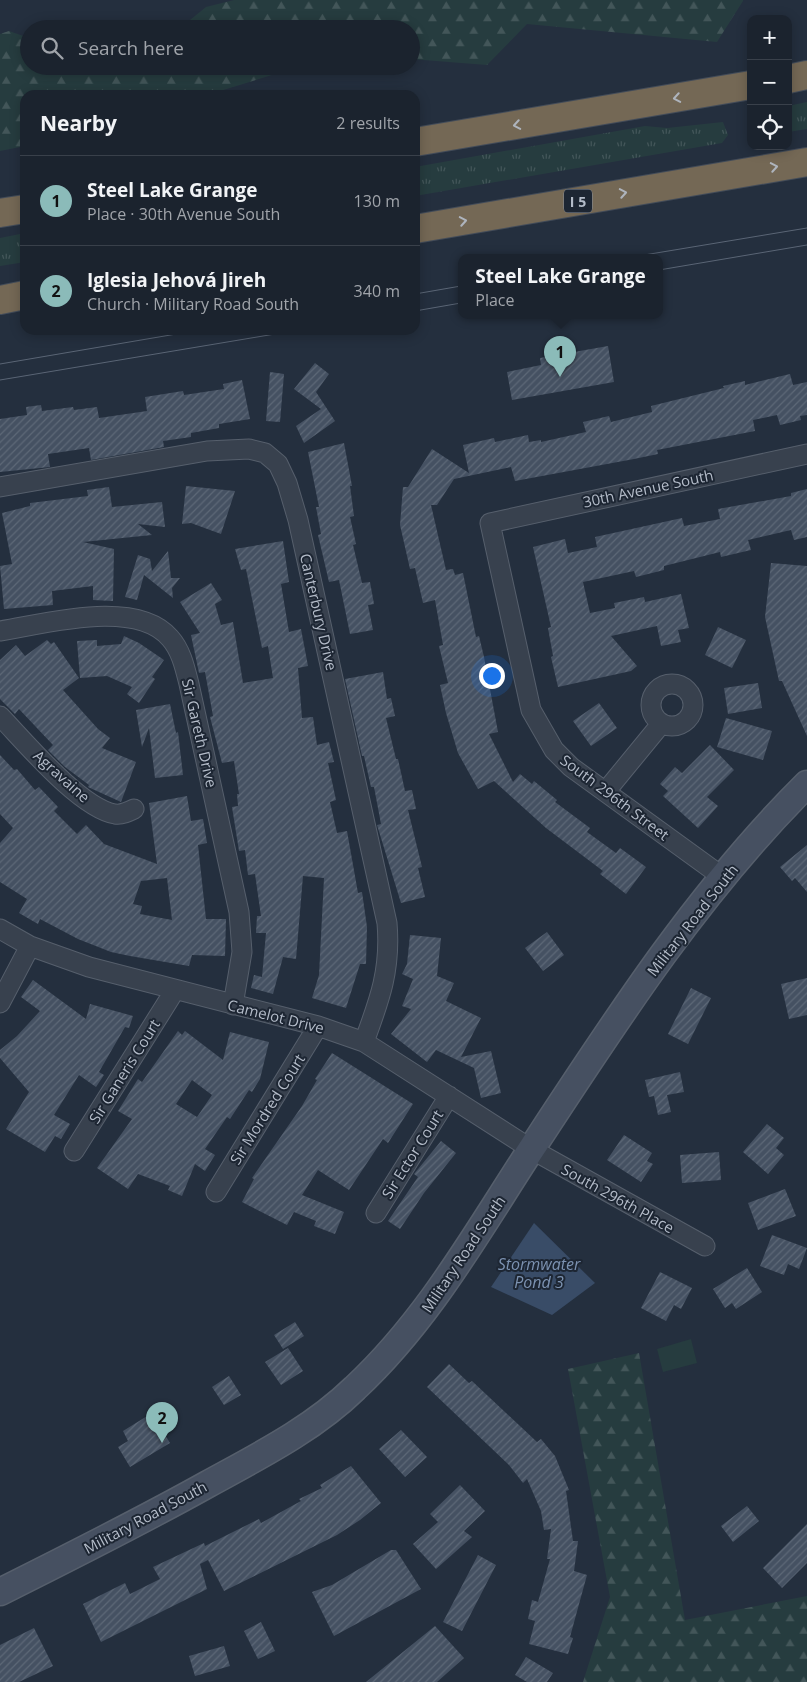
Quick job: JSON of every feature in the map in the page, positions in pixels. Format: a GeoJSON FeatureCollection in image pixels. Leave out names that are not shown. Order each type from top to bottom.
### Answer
{"type":"FeatureCollection","features":[{"type":"Feature","properties":{"kind":"highway"},"geometry":{"type":"LineString","coordinates":[[792,78],[807,76]]}},
{"type":"Feature","properties":{"kind":"highway"},"geometry":{"type":"LineString","coordinates":[[420,141],[747,86]]}},
{"type":"Feature","properties":{"kind":"highway","name":"I 5"},"geometry":{"type":"LineString","coordinates":[[420,228],[807,162]]}},
{"type":"Feature","properties":{"kind":"highway"},"geometry":{"type":"LineString","coordinates":[[0,213],[20,210]]}},
{"type":"Feature","properties":{"kind":"highway"},"geometry":{"type":"LineString","coordinates":[[0,300],[20,297]]}},
{"type":"Feature","properties":{"kind":"main road","name":"Military Road South"},"geometry":{"type":"LineString","coordinates":[[0,1592],[163,1509],[264,1454],[306,1427],[354,1390],[382,1362],[428,1307],[531,1149],[665,951],[773,818],[807,784]]}},
{"type":"Feature","properties":{"kind":"street","name":"Canterbury Drive"},"geometry":{"type":"LineString","coordinates":[[0,487],[169,457],[226,449],[260,451],[270,456],[281,469],[290,491],[300,529],[386,923],[387,970],[376,1010],[364,1042]]}},
{"type":"Feature","properties":{"kind":"street","name":"30th Avenue South"},"geometry":{"type":"LineString","coordinates":[[490,523],[807,454]]}},
{"type":"Feature","properties":{"kind":"street","name":"South 296th Street"},"geometry":{"type":"LineString","coordinates":[[490,523],[531,710],[554,750],[571,766],[724,878]]}},
{"type":"Feature","properties":{"kind":"street","name":"Sir Gareth Drive"},"geometry":{"type":"LineString","coordinates":[[0,631],[85,618],[119,617],[150,623],[166,633],[174,642],[180,654],[189,684],[237,901],[242,952],[233,1005]]}},
{"type":"Feature","properties":{"kind":"street","name":"Agravaine"},"geometry":{"type":"LineString","coordinates":[[0,716],[58,775],[90,802],[115,814],[134,809]]}},
{"type":"Feature","properties":{"kind":"street"},"geometry":{"type":"LineString","coordinates":[[606,791],[660,724]]}},
{"type":"Feature","properties":{"kind":"street","name":"Camelot Drive"},"geometry":{"type":"LineString","coordinates":[[0,929],[30,946],[89,967],[318,1026],[364,1042],[531,1149]]}},
{"type":"Feature","properties":{"kind":"street"},"geometry":{"type":"LineString","coordinates":[[0,1003],[30,946]]}},
{"type":"Feature","properties":{"kind":"street","name":"Sir Ganeris Court"},"geometry":{"type":"LineString","coordinates":[[74,1151],[175,990]]}},
{"type":"Feature","properties":{"kind":"street","name":"Sir Mordred Court"},"geometry":{"type":"LineString","coordinates":[[216,1192],[318,1026]]}},
{"type":"Feature","properties":{"kind":"street","name":"Sir Ector Court"},"geometry":{"type":"LineString","coordinates":[[376,1213],[449,1096]]}},
{"type":"Feature","properties":{"kind":"street","name":"South 296th Place"},"geometry":{"type":"LineString","coordinates":[[531,1149],[705,1246]]}},
{"type":"Feature","properties":{"kind":"green space"},"geometry":{"type":"Polygon","coordinates":[[[234,0],[743,0],[717,42],[527,24],[487,65],[420,60],[420,20],[190,20],[206,7],[234,0]]]}},
{"type":"Feature","properties":{"kind":"green space"},"geometry":{"type":"Polygon","coordinates":[[[9,31],[20,35],[20,75],[272,75],[223,90],[20,90],[20,147],[0,151],[0,34],[9,31]]]}},
{"type":"Feature","properties":{"kind":"green space"},"geometry":{"type":"Polygon","coordinates":[[[807,102],[807,129],[792,131],[792,105],[807,102]]]}},
{"type":"Feature","properties":{"kind":"green space"},"geometry":{"type":"Polygon","coordinates":[[[723,122],[728,135],[722,143],[420,195],[420,166],[645,126],[667,128],[723,122]]]}},
{"type":"Feature","properties":{"kind":"green space"},"geometry":{"type":"Polygon","coordinates":[[[20,234],[20,263],[0,266],[0,238],[20,234]]]}},
{"type":"Feature","properties":{"kind":"green space"},"geometry":{"type":"Polygon","coordinates":[[[691,1339],[697,1363],[663,1372],[657,1349],[691,1339]]]}},
{"type":"Feature","properties":{"kind":"green space"},"geometry":{"type":"Polygon","coordinates":[[[639,1353],[685,1620],[807,1596],[807,1682],[583,1682],[610,1597],[568,1369],[639,1353]]]}},
{"type":"Feature","properties":{"kind":"water","name":"Stormwater Pond 3"},"geometry":{"type":"Polygon","coordinates":[[[534,1223],[595,1283],[552,1315],[491,1287],[534,1223]]]}},
{"type":"Feature","properties":{"kind":"building"},"geometry":{"type":"Polygon","coordinates":[[[608,346],[614,382],[512,400],[507,372],[541,365],[540,358],[608,346]]]}},
{"type":"Feature","properties":{"kind":"building"},"geometry":{"type":"Polygon","coordinates":[[[315,363],[329,374],[316,392],[335,421],[304,443],[296,426],[321,409],[294,389],[315,363]]]}},
{"type":"Feature","properties":{"kind":"building"},"geometry":{"type":"Polygon","coordinates":[[[270,372],[284,374],[280,422],[266,421],[270,372]]]}},
{"type":"Feature","properties":{"kind":"building"},"geometry":{"type":"Polygon","coordinates":[[[790,374],[793,385],[807,382],[807,415],[800,416],[801,420],[780,425],[777,415],[753,420],[755,431],[657,450],[658,454],[634,459],[515,481],[511,467],[454,479],[437,505],[431,505],[446,570],[453,569],[455,575],[463,573],[476,637],[479,636],[484,657],[498,732],[489,734],[513,782],[520,774],[532,784],[534,781],[557,800],[555,802],[590,828],[587,832],[616,853],[620,848],[646,867],[626,894],[600,874],[603,871],[546,828],[494,781],[478,789],[458,753],[440,685],[448,683],[439,646],[443,645],[435,600],[423,603],[415,568],[410,569],[400,525],[403,487],[408,487],[432,449],[469,473],[463,445],[494,438],[495,442],[528,435],[529,442],[541,440],[541,442],[586,432],[583,422],[609,416],[611,422],[652,412],[651,406],[724,388],[723,386],[745,381],[745,385],[790,374]]]}},
{"type":"Feature","properties":{"kind":"building"},"geometry":{"type":"Polygon","coordinates":[[[242,380],[250,419],[219,424],[219,428],[191,433],[191,437],[163,441],[164,447],[91,460],[89,448],[48,454],[50,467],[0,472],[0,419],[27,415],[26,407],[41,405],[42,411],[73,407],[74,410],[97,407],[99,418],[147,411],[145,397],[183,391],[184,395],[224,389],[223,384],[242,380]]]}},
{"type":"Feature","properties":{"kind":"building"},"geometry":{"type":"Polygon","coordinates":[[[344,443],[352,486],[350,486],[354,516],[350,517],[356,544],[353,545],[362,583],[370,582],[374,604],[368,605],[373,630],[350,634],[339,580],[329,582],[318,535],[321,534],[316,507],[319,507],[308,452],[344,443]]]}},
{"type":"Feature","properties":{"kind":"building"},"geometry":{"type":"Polygon","coordinates":[[[186,486],[235,491],[221,534],[191,523],[182,524],[186,486]]]}},
{"type":"Feature","properties":{"kind":"building"},"geometry":{"type":"Polygon","coordinates":[[[109,487],[112,507],[162,502],[165,527],[138,524],[152,535],[83,542],[114,549],[113,601],[93,600],[93,586],[52,591],[53,605],[4,609],[0,566],[12,564],[2,513],[30,506],[30,503],[88,496],[87,490],[109,487]]]}},
{"type":"Feature","properties":{"kind":"building"},"geometry":{"type":"Polygon","coordinates":[[[807,489],[807,537],[794,540],[791,530],[748,540],[751,550],[721,557],[720,552],[664,566],[664,570],[636,577],[634,571],[583,582],[590,613],[615,608],[614,603],[644,597],[645,602],[681,594],[689,628],[678,630],[681,642],[661,646],[657,626],[611,636],[637,666],[631,671],[558,687],[551,657],[553,656],[548,628],[551,627],[533,547],[565,539],[568,553],[597,547],[595,537],[682,518],[684,526],[720,519],[718,509],[791,496],[791,493],[807,489]]]}},
{"type":"Feature","properties":{"kind":"building"},"geometry":{"type":"Polygon","coordinates":[[[283,541],[289,582],[281,584],[289,632],[301,629],[308,666],[298,668],[302,718],[313,717],[317,745],[329,742],[334,762],[328,763],[336,800],[330,802],[337,833],[347,831],[358,893],[362,892],[367,927],[366,964],[360,964],[346,1008],[312,998],[319,975],[324,878],[303,876],[296,959],[283,957],[273,994],[251,988],[254,975],[262,977],[266,933],[256,933],[257,916],[261,916],[255,874],[248,875],[245,850],[239,851],[232,807],[238,806],[237,794],[239,794],[234,761],[222,763],[210,717],[213,716],[205,672],[199,673],[191,635],[200,633],[180,602],[211,583],[222,600],[215,604],[221,625],[233,622],[243,683],[273,678],[268,646],[262,648],[246,569],[241,570],[235,549],[283,541]]]}},
{"type":"Feature","properties":{"kind":"building"},"geometry":{"type":"Polygon","coordinates":[[[168,551],[171,578],[180,578],[172,588],[173,598],[144,575],[137,600],[125,597],[138,555],[150,559],[152,571],[168,551]]]}},
{"type":"Feature","properties":{"kind":"building"},"geometry":{"type":"Polygon","coordinates":[[[771,563],[807,566],[807,736],[782,681],[779,681],[765,617],[771,563]]]}},
{"type":"Feature","properties":{"kind":"building"},"geometry":{"type":"Polygon","coordinates":[[[718,627],[746,640],[732,668],[705,655],[718,627]]]}},
{"type":"Feature","properties":{"kind":"building"},"geometry":{"type":"Polygon","coordinates":[[[124,636],[139,643],[164,660],[152,677],[155,679],[139,703],[127,694],[132,687],[107,676],[80,678],[77,641],[97,640],[97,646],[121,644],[124,636]]]}},
{"type":"Feature","properties":{"kind":"building"},"geometry":{"type":"Polygon","coordinates":[[[47,640],[51,644],[54,642],[79,678],[63,690],[98,729],[110,738],[102,748],[136,762],[121,802],[88,787],[89,785],[65,767],[48,750],[53,745],[19,709],[15,714],[0,699],[0,660],[16,645],[25,656],[47,640]]]}},
{"type":"Feature","properties":{"kind":"building"},"geometry":{"type":"Polygon","coordinates":[[[383,672],[387,699],[391,698],[395,716],[386,718],[405,791],[412,790],[416,809],[408,810],[422,867],[418,868],[425,897],[401,903],[377,825],[381,824],[374,787],[371,787],[364,756],[362,756],[345,679],[383,672]]]}},
{"type":"Feature","properties":{"kind":"building"},"geometry":{"type":"Polygon","coordinates":[[[758,683],[762,708],[728,714],[724,688],[758,683]]]}},
{"type":"Feature","properties":{"kind":"building"},"geometry":{"type":"Polygon","coordinates":[[[599,703],[617,728],[591,746],[573,721],[599,703]]]}},
{"type":"Feature","properties":{"kind":"building"},"geometry":{"type":"Polygon","coordinates":[[[170,704],[176,733],[178,732],[183,775],[155,778],[149,728],[142,747],[136,710],[170,704]]]}},
{"type":"Feature","properties":{"kind":"building"},"geometry":{"type":"Polygon","coordinates":[[[726,718],[772,731],[763,760],[717,747],[726,718]]]}},
{"type":"Feature","properties":{"kind":"building"},"geometry":{"type":"Polygon","coordinates":[[[710,745],[734,770],[707,797],[718,806],[698,828],[663,796],[668,791],[660,784],[675,767],[682,773],[710,745]]]}},
{"type":"Feature","properties":{"kind":"building"},"geometry":{"type":"Polygon","coordinates":[[[0,755],[14,770],[17,769],[35,790],[39,787],[58,807],[54,811],[77,834],[86,825],[104,844],[157,864],[149,803],[187,796],[191,821],[203,819],[207,843],[198,845],[206,919],[226,919],[225,956],[192,955],[189,966],[130,956],[111,952],[78,939],[40,919],[38,924],[19,913],[27,899],[0,882],[0,843],[13,828],[0,814],[0,755]],[[167,878],[141,881],[133,904],[142,906],[140,914],[172,920],[167,878]]]}},
{"type":"Feature","properties":{"kind":"building"},"geometry":{"type":"Polygon","coordinates":[[[807,845],[807,892],[795,878],[792,881],[780,867],[807,845]]]}},
{"type":"Feature","properties":{"kind":"building"},"geometry":{"type":"Polygon","coordinates":[[[547,932],[564,955],[543,971],[525,948],[547,932]]]}},
{"type":"Feature","properties":{"kind":"building"},"geometry":{"type":"Polygon","coordinates":[[[410,935],[441,938],[437,976],[454,983],[446,1001],[481,1018],[461,1057],[491,1051],[501,1093],[481,1098],[474,1068],[436,1050],[427,1062],[391,1034],[411,1009],[402,1006],[413,979],[402,974],[407,964],[410,935]]]}},
{"type":"Feature","properties":{"kind":"building"},"geometry":{"type":"Polygon","coordinates":[[[807,978],[807,1015],[789,1019],[781,984],[807,978]]]}},
{"type":"Feature","properties":{"kind":"building"},"geometry":{"type":"Polygon","coordinates":[[[33,980],[86,1019],[90,1004],[133,1016],[129,1028],[125,1027],[99,1072],[104,1075],[96,1087],[79,1075],[54,1115],[70,1124],[61,1139],[55,1136],[45,1152],[6,1129],[29,1092],[0,1058],[0,1050],[17,1036],[40,1011],[21,997],[33,980]]]}},
{"type":"Feature","properties":{"kind":"building"},"geometry":{"type":"Polygon","coordinates":[[[691,988],[711,998],[688,1044],[668,1034],[691,988]]]}},
{"type":"Feature","properties":{"kind":"building"},"geometry":{"type":"Polygon","coordinates":[[[178,1031],[182,1035],[185,1031],[223,1060],[230,1032],[269,1042],[260,1079],[252,1092],[249,1090],[230,1119],[227,1117],[205,1149],[215,1155],[205,1171],[195,1164],[182,1196],[168,1190],[170,1186],[138,1174],[128,1189],[97,1168],[132,1119],[118,1111],[138,1079],[142,1082],[178,1031]],[[192,1080],[176,1104],[197,1117],[212,1095],[192,1080]]]}},
{"type":"Feature","properties":{"kind":"building"},"geometry":{"type":"Polygon","coordinates":[[[332,1053],[413,1104],[388,1143],[383,1139],[349,1190],[318,1170],[302,1195],[344,1212],[335,1234],[314,1226],[316,1221],[294,1212],[287,1225],[242,1202],[254,1179],[252,1178],[302,1106],[317,1080],[315,1079],[332,1053]]]}},
{"type":"Feature","properties":{"kind":"building"},"geometry":{"type":"Polygon","coordinates":[[[680,1072],[684,1092],[667,1095],[671,1112],[658,1115],[654,1096],[649,1097],[645,1080],[680,1072]]]}},
{"type":"Feature","properties":{"kind":"building"},"geometry":{"type":"Polygon","coordinates":[[[767,1124],[784,1138],[776,1148],[784,1155],[768,1174],[743,1152],[767,1124]]]}},
{"type":"Feature","properties":{"kind":"building"},"geometry":{"type":"Polygon","coordinates":[[[624,1135],[652,1153],[647,1161],[653,1164],[641,1182],[607,1160],[624,1135]]]}},
{"type":"Feature","properties":{"kind":"building"},"geometry":{"type":"Polygon","coordinates":[[[441,1141],[456,1153],[424,1193],[400,1229],[388,1221],[418,1177],[414,1174],[441,1141]]]}},
{"type":"Feature","properties":{"kind":"building"},"geometry":{"type":"Polygon","coordinates":[[[719,1152],[721,1180],[682,1183],[680,1155],[719,1152]]]}},
{"type":"Feature","properties":{"kind":"building"},"geometry":{"type":"Polygon","coordinates":[[[785,1189],[796,1216],[758,1230],[748,1203],[785,1189]]]}},
{"type":"Feature","properties":{"kind":"building"},"geometry":{"type":"Polygon","coordinates":[[[772,1235],[807,1248],[799,1269],[788,1264],[784,1275],[760,1266],[772,1235]]]}},
{"type":"Feature","properties":{"kind":"building"},"geometry":{"type":"Polygon","coordinates":[[[747,1268],[762,1292],[736,1309],[732,1303],[725,1308],[713,1289],[747,1268]]]}},
{"type":"Feature","properties":{"kind":"building"},"geometry":{"type":"Polygon","coordinates":[[[660,1272],[692,1288],[681,1309],[674,1305],[666,1321],[641,1308],[660,1272]]]}},
{"type":"Feature","properties":{"kind":"building"},"geometry":{"type":"Polygon","coordinates":[[[295,1322],[304,1336],[283,1349],[274,1335],[295,1322]]]}},
{"type":"Feature","properties":{"kind":"building"},"geometry":{"type":"Polygon","coordinates":[[[288,1348],[303,1371],[281,1385],[265,1362],[288,1348]]]}},
{"type":"Feature","properties":{"kind":"building"},"geometry":{"type":"Polygon","coordinates":[[[449,1364],[469,1383],[472,1381],[537,1442],[541,1439],[555,1456],[569,1490],[566,1491],[573,1541],[578,1541],[574,1571],[587,1575],[570,1637],[573,1638],[568,1654],[529,1644],[535,1621],[528,1619],[532,1600],[538,1602],[550,1559],[547,1559],[551,1529],[544,1530],[541,1511],[527,1479],[523,1483],[509,1465],[427,1387],[449,1364]]]}},
{"type":"Feature","properties":{"kind":"building"},"geometry":{"type":"Polygon","coordinates":[[[229,1376],[241,1395],[224,1405],[212,1387],[229,1376]]]}},
{"type":"Feature","properties":{"kind":"building"},"geometry":{"type":"Polygon","coordinates":[[[152,1413],[170,1443],[130,1467],[118,1447],[128,1441],[123,1431],[152,1413]]]}},
{"type":"Feature","properties":{"kind":"building"},"geometry":{"type":"Polygon","coordinates":[[[401,1430],[427,1457],[405,1477],[379,1449],[401,1430]]]}},
{"type":"Feature","properties":{"kind":"building"},"geometry":{"type":"Polygon","coordinates":[[[351,1466],[381,1503],[360,1520],[337,1535],[224,1591],[208,1560],[200,1564],[207,1589],[101,1642],[83,1604],[125,1583],[130,1594],[160,1579],[153,1567],[204,1543],[205,1546],[259,1519],[261,1523],[301,1501],[299,1499],[322,1488],[320,1485],[351,1466]]]}},
{"type":"Feature","properties":{"kind":"building"},"geometry":{"type":"Polygon","coordinates":[[[460,1485],[485,1511],[464,1531],[472,1537],[436,1569],[413,1544],[438,1522],[430,1514],[460,1485]]]}},
{"type":"Feature","properties":{"kind":"building"},"geometry":{"type":"Polygon","coordinates":[[[747,1506],[759,1521],[733,1542],[721,1526],[747,1506]]]}},
{"type":"Feature","properties":{"kind":"building"},"geometry":{"type":"Polygon","coordinates":[[[807,1524],[807,1563],[782,1588],[763,1568],[807,1524]]]}},
{"type":"Feature","properties":{"kind":"building"},"geometry":{"type":"Polygon","coordinates":[[[391,1550],[396,1550],[421,1589],[334,1636],[312,1592],[332,1585],[391,1550]]]}},
{"type":"Feature","properties":{"kind":"building"},"geometry":{"type":"Polygon","coordinates":[[[478,1555],[496,1565],[462,1631],[443,1622],[478,1555]]]}},
{"type":"Feature","properties":{"kind":"building"},"geometry":{"type":"Polygon","coordinates":[[[261,1622],[275,1651],[258,1659],[244,1631],[261,1622]]]}},
{"type":"Feature","properties":{"kind":"building"},"geometry":{"type":"Polygon","coordinates":[[[435,1626],[464,1658],[437,1682],[366,1682],[435,1626]]]}},
{"type":"Feature","properties":{"kind":"building"},"geometry":{"type":"Polygon","coordinates":[[[34,1628],[53,1666],[19,1682],[0,1682],[0,1645],[34,1628]]]}},
{"type":"Feature","properties":{"kind":"building"},"geometry":{"type":"Polygon","coordinates":[[[224,1646],[230,1666],[195,1676],[189,1656],[224,1646]]]}},
{"type":"Feature","properties":{"kind":"building"},"geometry":{"type":"Polygon","coordinates":[[[526,1657],[553,1673],[547,1682],[527,1682],[515,1675],[526,1657]]]}},
{"type":"Feature","properties":{"kind":"tram line"},"geometry":{"type":"LineString","coordinates":[[650,254],[807,228]]}},
{"type":"Feature","properties":{"kind":"tram line"},"geometry":{"type":"LineString","coordinates":[[663,269],[807,245]]}},
{"type":"Feature","properties":{"kind":"tram line"},"geometry":{"type":"LineString","coordinates":[[420,293],[458,287]]}},
{"type":"Feature","properties":{"kind":"tram line"},"geometry":{"type":"LineString","coordinates":[[420,310],[458,304]]}},
{"type":"Feature","properties":{"kind":"tram line"},"geometry":{"type":"LineString","coordinates":[[0,364],[171,335]]}},
{"type":"Feature","properties":{"kind":"tram line"},"geometry":{"type":"LineString","coordinates":[[0,380],[269,335]]}},
{"type":"Feature","properties":{"kind":"place","name":"Steel Lake Grange"},"geometry":{"type":"Point","coordinates":[560,377]}},
{"type":"Feature","properties":{"kind":"place","name":"Iglesia Jehová Jireh"},"geometry":{"type":"Point","coordinates":[162,1443]}}]}
